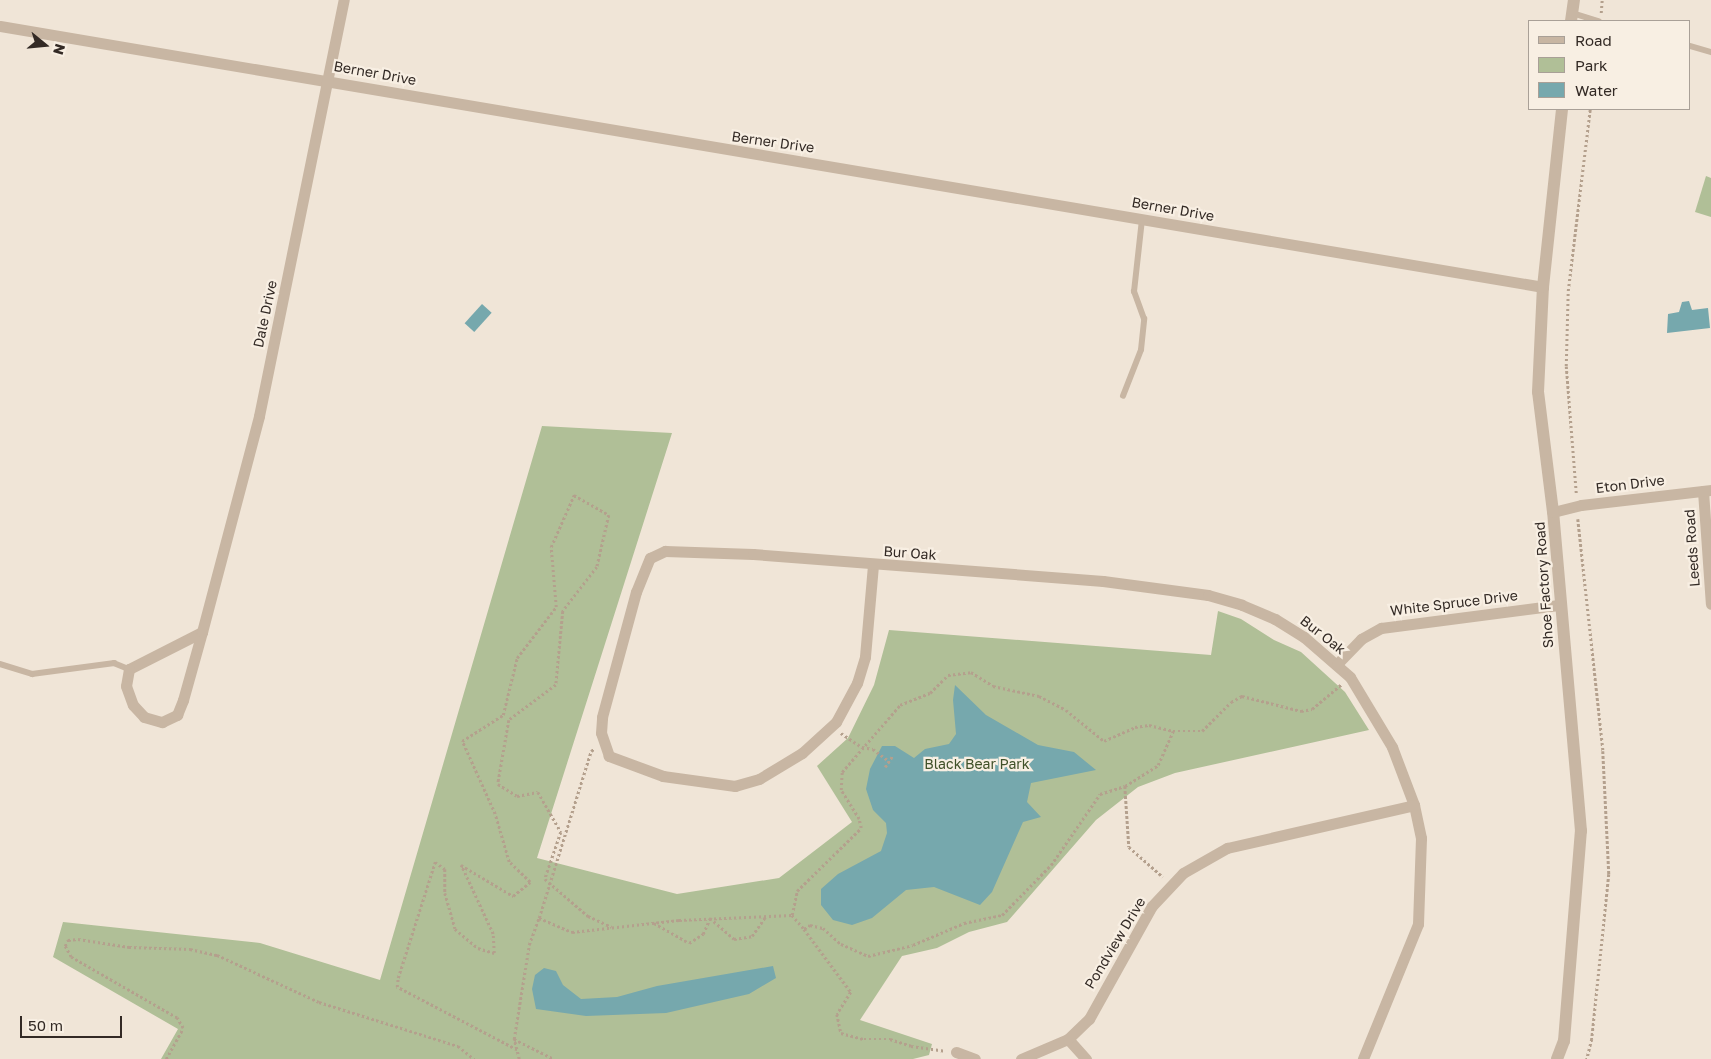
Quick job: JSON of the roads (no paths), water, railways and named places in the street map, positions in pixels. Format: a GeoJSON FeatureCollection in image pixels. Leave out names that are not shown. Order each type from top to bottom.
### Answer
{"type":"FeatureCollection","features":[{"type":"Feature","properties":{"kind":"street","name":"Dale Drive"},"geometry":{"type":"LineString","coordinates":[[129,669],[126,686],[134,705],[144,717],[162,722],[177,715],[202,632],[259,416],[330,80],[344,0]]}},
{"type":"Feature","properties":{"kind":"street"},"geometry":{"type":"LineString","coordinates":[[1571,17],[1574,0]]}},
{"type":"Feature","properties":{"kind":"street","name":"Berner Drive"},"geometry":{"type":"LineString","coordinates":[[0,26],[330,80],[731,151],[1543,287]]}},
{"type":"Feature","properties":{"kind":"street","name":"Shoe Factory Road"},"geometry":{"type":"LineString","coordinates":[[1557,1059],[1564,1042],[1581,831],[1559,605],[1553,512],[1538,392],[1543,287],[1562,110]]}},
{"type":"Feature","properties":{"kind":"street","name":"Eton Drive"},"geometry":{"type":"LineString","coordinates":[[1553,512],[1577,506],[1707,490]]}},
{"type":"Feature","properties":{"kind":"street","name":"Leeds Road"},"geometry":{"type":"LineString","coordinates":[[1707,490],[1711,604]]}},
{"type":"Feature","properties":{"kind":"street","name":"Bur Oak"},"geometry":{"type":"LineString","coordinates":[[874,565],[865,657],[857,683],[832,726],[782,767],[735,786],[689,781],[636,769],[609,756],[604,744],[602,717],[636,592],[650,558],[665,551],[684,550],[1103,581],[1208,594],[1275,619],[1304,637],[1350,677],[1392,747],[1414,805],[1421,838],[1418,924],[1363,1059]]}},
{"type":"Feature","properties":{"kind":"street","name":"White Spruce Drive"},"geometry":{"type":"LineString","coordinates":[[1337,664],[1361,639],[1380,628],[1559,605]]}},
{"type":"Feature","properties":{"kind":"street"},"geometry":{"type":"LineString","coordinates":[[129,669],[202,632]]}},
{"type":"Feature","properties":{"kind":"street","name":"Pondview Drive"},"geometry":{"type":"LineString","coordinates":[[1022,1059],[1068,1039],[1089,1018],[1152,906],[1183,873],[1227,848],[1414,805]]}},
{"type":"Feature","properties":{"kind":"street"},"geometry":{"type":"LineString","coordinates":[[1068,1039],[1086,1059]]}},
{"type":"Feature","properties":{"kind":"street"},"geometry":{"type":"LineString","coordinates":[[956,1052],[975,1059]]}},
{"type":"Feature","properties":{"kind":"lane"},"geometry":{"type":"LineString","coordinates":[[1571,17],[1592,20]]}},
{"type":"Feature","properties":{"kind":"lane"},"geometry":{"type":"LineString","coordinates":[[1691,46],[1711,52]]}},
{"type":"Feature","properties":{"kind":"lane"},"geometry":{"type":"LineString","coordinates":[[1123,396],[1141,350],[1144,319],[1134,292],[1142,219]]}},
{"type":"Feature","properties":{"kind":"lane"},"geometry":{"type":"LineString","coordinates":[[0,664],[32,674],[114,663],[129,669]]}},
{"type":"Feature","properties":{"kind":"water"},"geometry":{"type":"Polygon","coordinates":[[[1689,301],[1692,310],[1708,308],[1710,328],[1667,333],[1668,314],[1679,312],[1682,302],[1689,301]]]}},
{"type":"Feature","properties":{"kind":"water"},"geometry":{"type":"Polygon","coordinates":[[[482,304],[492,313],[474,332],[465,323],[482,304]]]}},
{"type":"Feature","properties":{"kind":"water"},"geometry":{"type":"Polygon","coordinates":[[[955,685],[986,715],[1038,745],[1074,752],[1096,770],[1031,783],[1027,802],[1041,817],[1023,822],[992,892],[980,905],[934,887],[906,890],[872,918],[852,925],[833,920],[821,905],[821,889],[838,874],[881,851],[887,833],[886,823],[873,810],[866,789],[870,769],[882,746],[895,746],[914,758],[925,749],[949,744],[956,734],[953,700],[955,685]]]}},
{"type":"Feature","properties":{"kind":"water"},"geometry":{"type":"Polygon","coordinates":[[[773,966],[776,978],[749,994],[666,1013],[586,1016],[536,1009],[532,989],[535,975],[544,968],[556,971],[563,985],[581,999],[617,997],[657,986],[773,966]]]}},
{"type":"Feature","properties":{"kind":"park label","name":"Black Bear Park"},"geometry":{"type":"Point","coordinates":[977,764]}}]}
